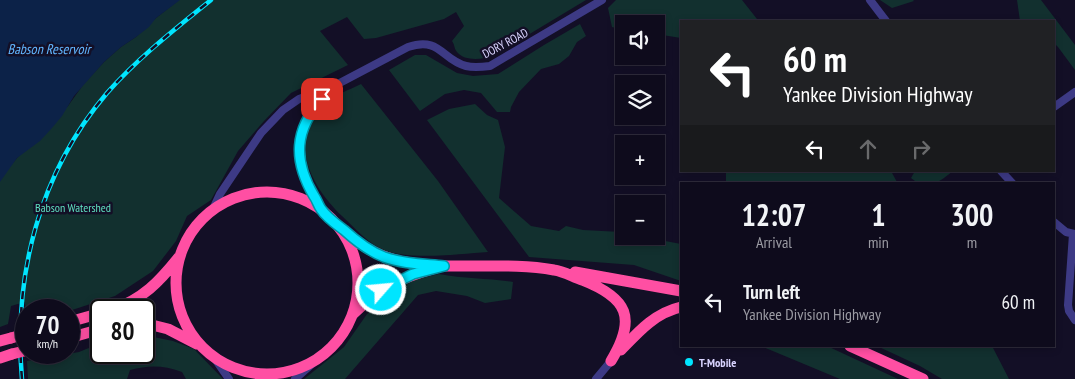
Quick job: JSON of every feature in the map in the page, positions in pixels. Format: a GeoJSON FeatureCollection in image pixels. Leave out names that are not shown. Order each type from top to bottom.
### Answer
{"type":"FeatureCollection","features":[{"type":"Feature","properties":{"kind":"highway"},"geometry":{"type":"LineString","coordinates":[[137,299],[165,274],[180,255],[190,234],[214,207],[237,197],[264,192],[293,196],[309,202],[321,210],[357,242],[387,258],[444,266],[498,265],[555,270],[604,276],[680,291]]}},
{"type":"Feature","properties":{"kind":"highway"},"geometry":{"type":"LineString","coordinates":[[335,222],[347,240],[355,260],[358,289],[352,316]]}},
{"type":"Feature","properties":{"kind":"highway"},"geometry":{"type":"LineString","coordinates":[[180,255],[176,283],[178,304],[184,322],[202,347]]}},
{"type":"Feature","properties":{"kind":"highway"},"geometry":{"type":"LineString","coordinates":[[155,326],[168,329],[232,366],[247,371],[276,373],[294,369],[321,356],[342,333],[352,316],[369,299],[393,283],[413,274],[444,266]]}},
{"type":"Feature","properties":{"kind":"highway"},"geometry":{"type":"LineString","coordinates":[[555,270],[602,288],[618,301],[625,314],[626,325],[624,337],[611,361]]}},
{"type":"Feature","properties":{"kind":"highway"},"geometry":{"type":"LineString","coordinates":[[611,361],[643,326],[660,314],[680,307]]}},
{"type":"Feature","properties":{"kind":"highway"},"geometry":{"type":"LineString","coordinates":[[852,347],[922,379]]}},
{"type":"Feature","properties":{"kind":"highway"},"geometry":{"type":"LineString","coordinates":[[0,358],[15,353]]}},
{"type":"Feature","properties":{"kind":"street","name":"DORY ROAD"},"geometry":{"type":"LineString","coordinates":[[214,207],[220,194],[270,122],[299,99],[334,86],[417,44],[432,46],[460,64],[476,67],[490,66],[602,0]]}},
{"type":"Feature","properties":{"kind":"street"},"geometry":{"type":"LineString","coordinates":[[870,0],[885,20]]}},
{"type":"Feature","properties":{"kind":"street","name":"DORY ROAD"},"geometry":{"type":"LineString","coordinates":[[321,210],[306,180],[299,146],[304,124],[310,112],[334,86]]}},
{"type":"Feature","properties":{"kind":"street"},"geometry":{"type":"LineString","coordinates":[[1055,107],[1075,92]]}},
{"type":"Feature","properties":{"kind":"street"},"geometry":{"type":"LineString","coordinates":[[1002,172],[1011,182]]}},
{"type":"Feature","properties":{"kind":"street"},"geometry":{"type":"LineString","coordinates":[[1055,223],[1066,232],[1074,234],[1068,304],[1069,311],[1075,320]]}},
{"type":"Feature","properties":{"kind":"street"},"geometry":{"type":"LineString","coordinates":[[213,356],[229,379]]}},
{"type":"Feature","properties":{"kind":"street"},"geometry":{"type":"LineString","coordinates":[[295,379],[321,356]]}},
{"type":"Feature","properties":{"kind":"street"},"geometry":{"type":"LineString","coordinates":[[596,379],[611,361]]}},
{"type":"Feature","properties":{"kind":"green space","name":"Babson Watershed"},"geometry":{"type":"Polygon","coordinates":[[[179,0],[586,0],[493,56],[479,59],[465,57],[455,50],[452,41],[464,26],[456,12],[444,19],[376,38],[364,39],[347,17],[320,31],[348,65],[291,93],[264,121],[238,151],[211,200],[187,216],[176,241],[153,271],[115,296],[106,299],[90,299],[90,304],[80,307],[80,299],[15,299],[15,305],[11,306],[8,324],[0,327],[0,178],[68,106],[83,85],[104,62],[136,37],[179,0]]]}},
{"type":"Feature","properties":{"kind":"green space"},"geometry":{"type":"Polygon","coordinates":[[[616,0],[742,0],[759,20],[680,20],[680,38],[665,35],[665,15],[615,15],[615,28],[612,27],[608,8],[616,0]]]}},
{"type":"Feature","properties":{"kind":"green space"},"geometry":{"type":"Polygon","coordinates":[[[880,0],[913,0],[914,1],[892,8],[880,0]]]}},
{"type":"Feature","properties":{"kind":"green space"},"geometry":{"type":"Polygon","coordinates":[[[1017,0],[1041,0],[1075,45],[1075,70],[1055,44],[1055,20],[1020,20],[1017,0]]]}},
{"type":"Feature","properties":{"kind":"green space"},"geometry":{"type":"Polygon","coordinates":[[[580,24],[586,36],[577,42],[569,56],[559,64],[541,69],[519,92],[510,112],[497,112],[481,93],[464,90],[445,94],[420,111],[389,70],[415,55],[426,55],[457,73],[473,76],[498,74],[580,24]]]}},
{"type":"Feature","properties":{"kind":"green space"},"geometry":{"type":"Polygon","coordinates":[[[361,84],[438,181],[488,252],[423,256],[386,251],[362,236],[320,191],[307,162],[305,148],[307,133],[314,118],[325,104],[337,95],[361,84]]]}},
{"type":"Feature","properties":{"kind":"green space"},"geometry":{"type":"Polygon","coordinates":[[[475,104],[487,115],[498,120],[505,147],[499,198],[531,226],[559,231],[566,226],[583,230],[615,232],[615,245],[665,245],[665,241],[680,244],[680,281],[634,265],[529,257],[427,120],[449,109],[475,104]]]}},
{"type":"Feature","properties":{"kind":"green space"},"geometry":{"type":"Polygon","coordinates":[[[726,172],[892,172],[897,182],[726,182],[726,172]]]}},
{"type":"Feature","properties":{"kind":"green space"},"geometry":{"type":"Polygon","coordinates":[[[914,172],[952,172],[936,182],[917,182],[911,178],[914,172]]]}},
{"type":"Feature","properties":{"kind":"green space"},"geometry":{"type":"Polygon","coordinates":[[[439,274],[513,282],[511,299],[485,303],[467,296],[436,291],[418,295],[345,379],[304,379],[344,347],[367,314],[392,291],[413,280],[439,274]]]}},
{"type":"Feature","properties":{"kind":"green space"},"geometry":{"type":"Polygon","coordinates":[[[155,337],[173,341],[194,349],[223,379],[186,379],[182,372],[156,366],[130,370],[127,379],[28,379],[27,364],[80,364],[80,352],[90,348],[90,364],[155,364],[155,337]]]}},
{"type":"Feature","properties":{"kind":"green space"},"geometry":{"type":"Polygon","coordinates":[[[763,347],[829,347],[898,379],[840,379],[763,347]]]}},
{"type":"Feature","properties":{"kind":"green space"},"geometry":{"type":"Polygon","coordinates":[[[879,347],[993,347],[1009,379],[942,379],[920,366],[879,347]]]}},
{"type":"Feature","properties":{"kind":"water","name":"Babson Reservoir"},"geometry":{"type":"Polygon","coordinates":[[[0,0],[180,0],[104,62],[74,96],[52,128],[40,141],[17,158],[0,182],[0,0]]]}},
{"type":"Feature","properties":{"kind":"railway"},"geometry":{"type":"LineString","coordinates":[[22,379],[20,340],[27,264],[36,227],[48,191],[64,157],[83,124],[119,80],[157,44],[211,0]]}},
{"type":"Feature","properties":{"kind":"place","name":"T-Mobile"},"geometry":{"type":"Point","coordinates":[689,362]}},
{"type":"Feature","properties":{"kind":"route"},"geometry":{"type":"LineString","coordinates":[[322,99],[310,112],[304,124],[299,146],[306,180],[321,210],[357,242],[373,252],[387,258],[444,266],[413,274],[381,290]]}}]}
